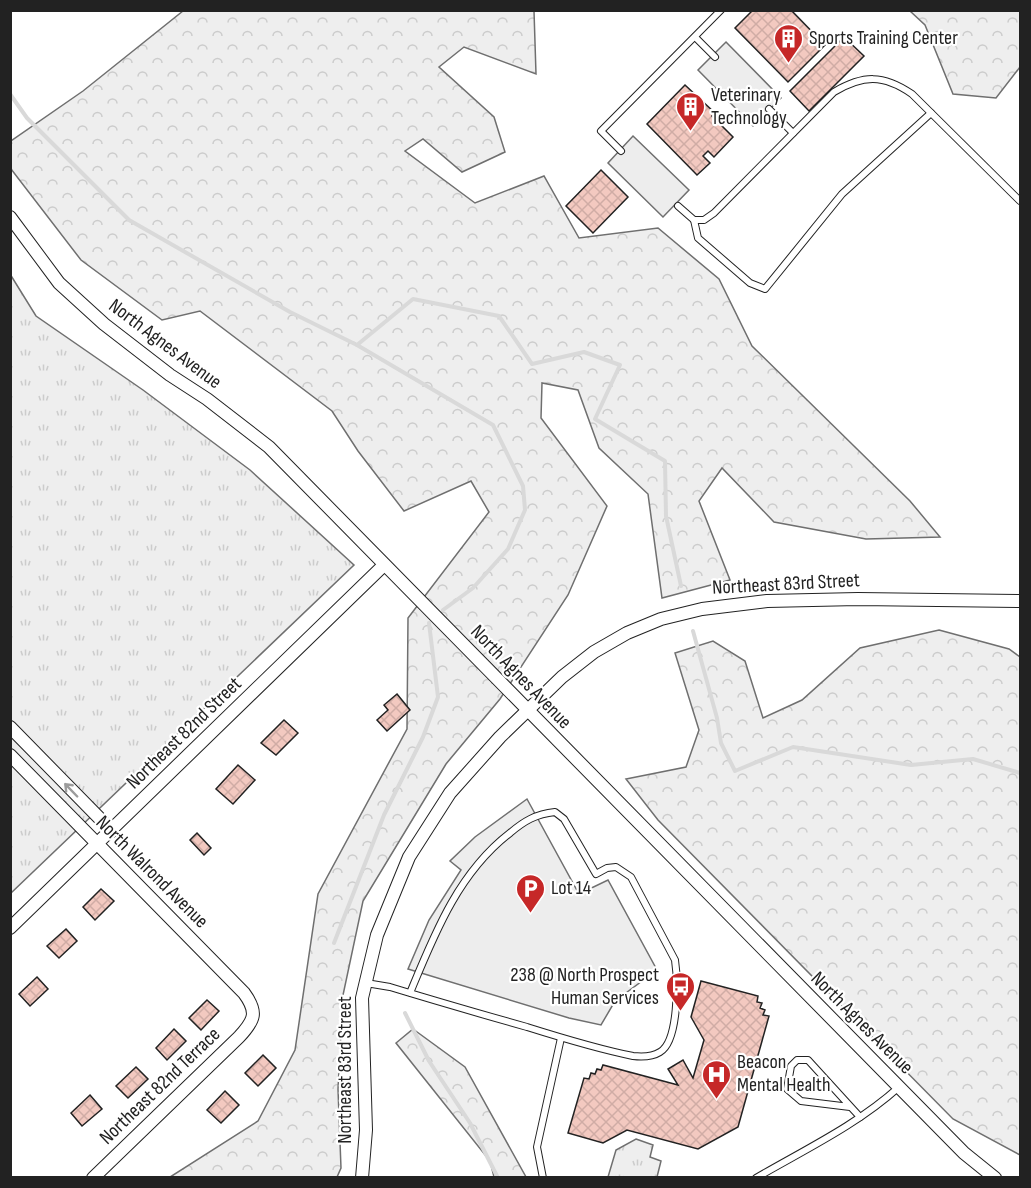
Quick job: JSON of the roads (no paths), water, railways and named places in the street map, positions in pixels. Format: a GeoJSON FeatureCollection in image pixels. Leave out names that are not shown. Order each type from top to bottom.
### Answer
{"type":"FeatureCollection","features":[{"type":"Feature","properties":{"kind":"street","name":"North Agnes Avenue"},"geometry":{"type":"LineString","coordinates":[[10,218],[59,283],[116,333],[269,447],[964,1153],[994,1178]]}},
{"type":"Feature","properties":{"kind":"street","name":"Northeast 82nd Street"},"geometry":{"type":"LineString","coordinates":[[10,928],[384,565]]}},
{"type":"Feature","properties":{"kind":"street","name":"Northeast 83rd Street"},"geometry":{"type":"LineString","coordinates":[[362,1178],[366,1130],[362,998],[377,935],[409,857],[450,793],[500,737],[562,677],[594,652],[627,633],[661,619],[702,609],[767,601],[858,599],[1020,601]]}},
{"type":"Feature","properties":{"kind":"street","name":"North Walrond Avenue"},"geometry":{"type":"LineString","coordinates":[[10,728],[112,831]]}},
{"type":"Feature","properties":{"kind":"street","name":"North Walrond Avenue"},"geometry":{"type":"LineString","coordinates":[[10,755],[244,993],[250,1002],[253,1013],[252,1021]]}},
{"type":"Feature","properties":{"kind":"street","name":"Northeast 82nd Terrace"},"geometry":{"type":"LineString","coordinates":[[93,1178],[239,1037],[252,1021]]}},
{"type":"Feature","properties":{"kind":"lane"},"geometry":{"type":"LineString","coordinates":[[621,151],[601,131],[721,10]]}},
{"type":"Feature","properties":{"kind":"lane"},"geometry":{"type":"LineString","coordinates":[[695,37],[715,57]]}},
{"type":"Feature","properties":{"kind":"lane"},"geometry":{"type":"LineString","coordinates":[[694,220],[704,220],[714,213],[834,92],[849,83],[867,78],[898,84],[912,93],[1020,201]]}},
{"type":"Feature","properties":{"kind":"lane"},"geometry":{"type":"LineString","coordinates":[[769,109],[793,133]]}},
{"type":"Feature","properties":{"kind":"lane"},"geometry":{"type":"LineString","coordinates":[[678,206],[694,220],[698,238],[750,284],[765,289],[842,194],[931,113]]}},
{"type":"Feature","properties":{"kind":"lane"},"geometry":{"type":"LineString","coordinates":[[366,982],[561,1038],[634,1056],[648,1057],[661,1052],[673,1031],[677,971],[675,960],[631,876],[616,867],[607,868],[596,874],[564,819],[555,812],[530,818],[501,839],[470,871],[431,941],[410,993]]}},
{"type":"Feature","properties":{"kind":"lane"},"geometry":{"type":"LineString","coordinates":[[543,1178],[537,1147],[561,1038]]}},
{"type":"Feature","properties":{"kind":"lane"},"geometry":{"type":"LineString","coordinates":[[850,1107],[801,1101],[787,1089],[791,1066],[797,1060],[808,1060],[860,1117]]}},
{"type":"Feature","properties":{"kind":"lane"},"geometry":{"type":"LineString","coordinates":[[756,1178],[860,1117],[880,1104],[899,1087]]}},
{"type":"Feature","properties":{"kind":"waterway"},"geometry":{"type":"LineString","coordinates":[[10,94],[27,118],[129,220],[290,312],[357,345],[413,299],[499,316],[532,364],[584,352],[620,365],[595,419],[665,461],[666,516],[681,586]]}},
{"type":"Feature","properties":{"kind":"waterway"},"geometry":{"type":"LineString","coordinates":[[357,345],[493,425],[523,486],[525,510],[508,549],[473,588],[443,610]]}},
{"type":"Feature","properties":{"kind":"waterway"},"geometry":{"type":"LineString","coordinates":[[334,943],[384,815],[423,737],[438,697],[429,623]]}},
{"type":"Feature","properties":{"kind":"waterway"},"geometry":{"type":"LineString","coordinates":[[693,631],[717,718],[721,743],[735,771],[793,747],[911,765],[973,759],[1020,773]]}},
{"type":"Feature","properties":{"kind":"waterway"},"geometry":{"type":"LineString","coordinates":[[405,1013],[429,1061],[470,1123],[498,1178]]}},
{"type":"Feature","properties":{"kind":"place","name":"Sports Training Center"},"geometry":{"type":"Point","coordinates":[788,64]}},
{"type":"Feature","properties":{"kind":"place","name":"Veterinary Technology"},"geometry":{"type":"Point","coordinates":[690,132]}},
{"type":"Feature","properties":{"kind":"place","name":"Lot 14"},"geometry":{"type":"Point","coordinates":[530,914]}},
{"type":"Feature","properties":{"kind":"place","name":"238 @ North Prospect Human Services"},"geometry":{"type":"Point","coordinates":[680,1012]}},
{"type":"Feature","properties":{"kind":"place","name":"Beacon Mental Health"},"geometry":{"type":"Point","coordinates":[716,1100]}}]}
